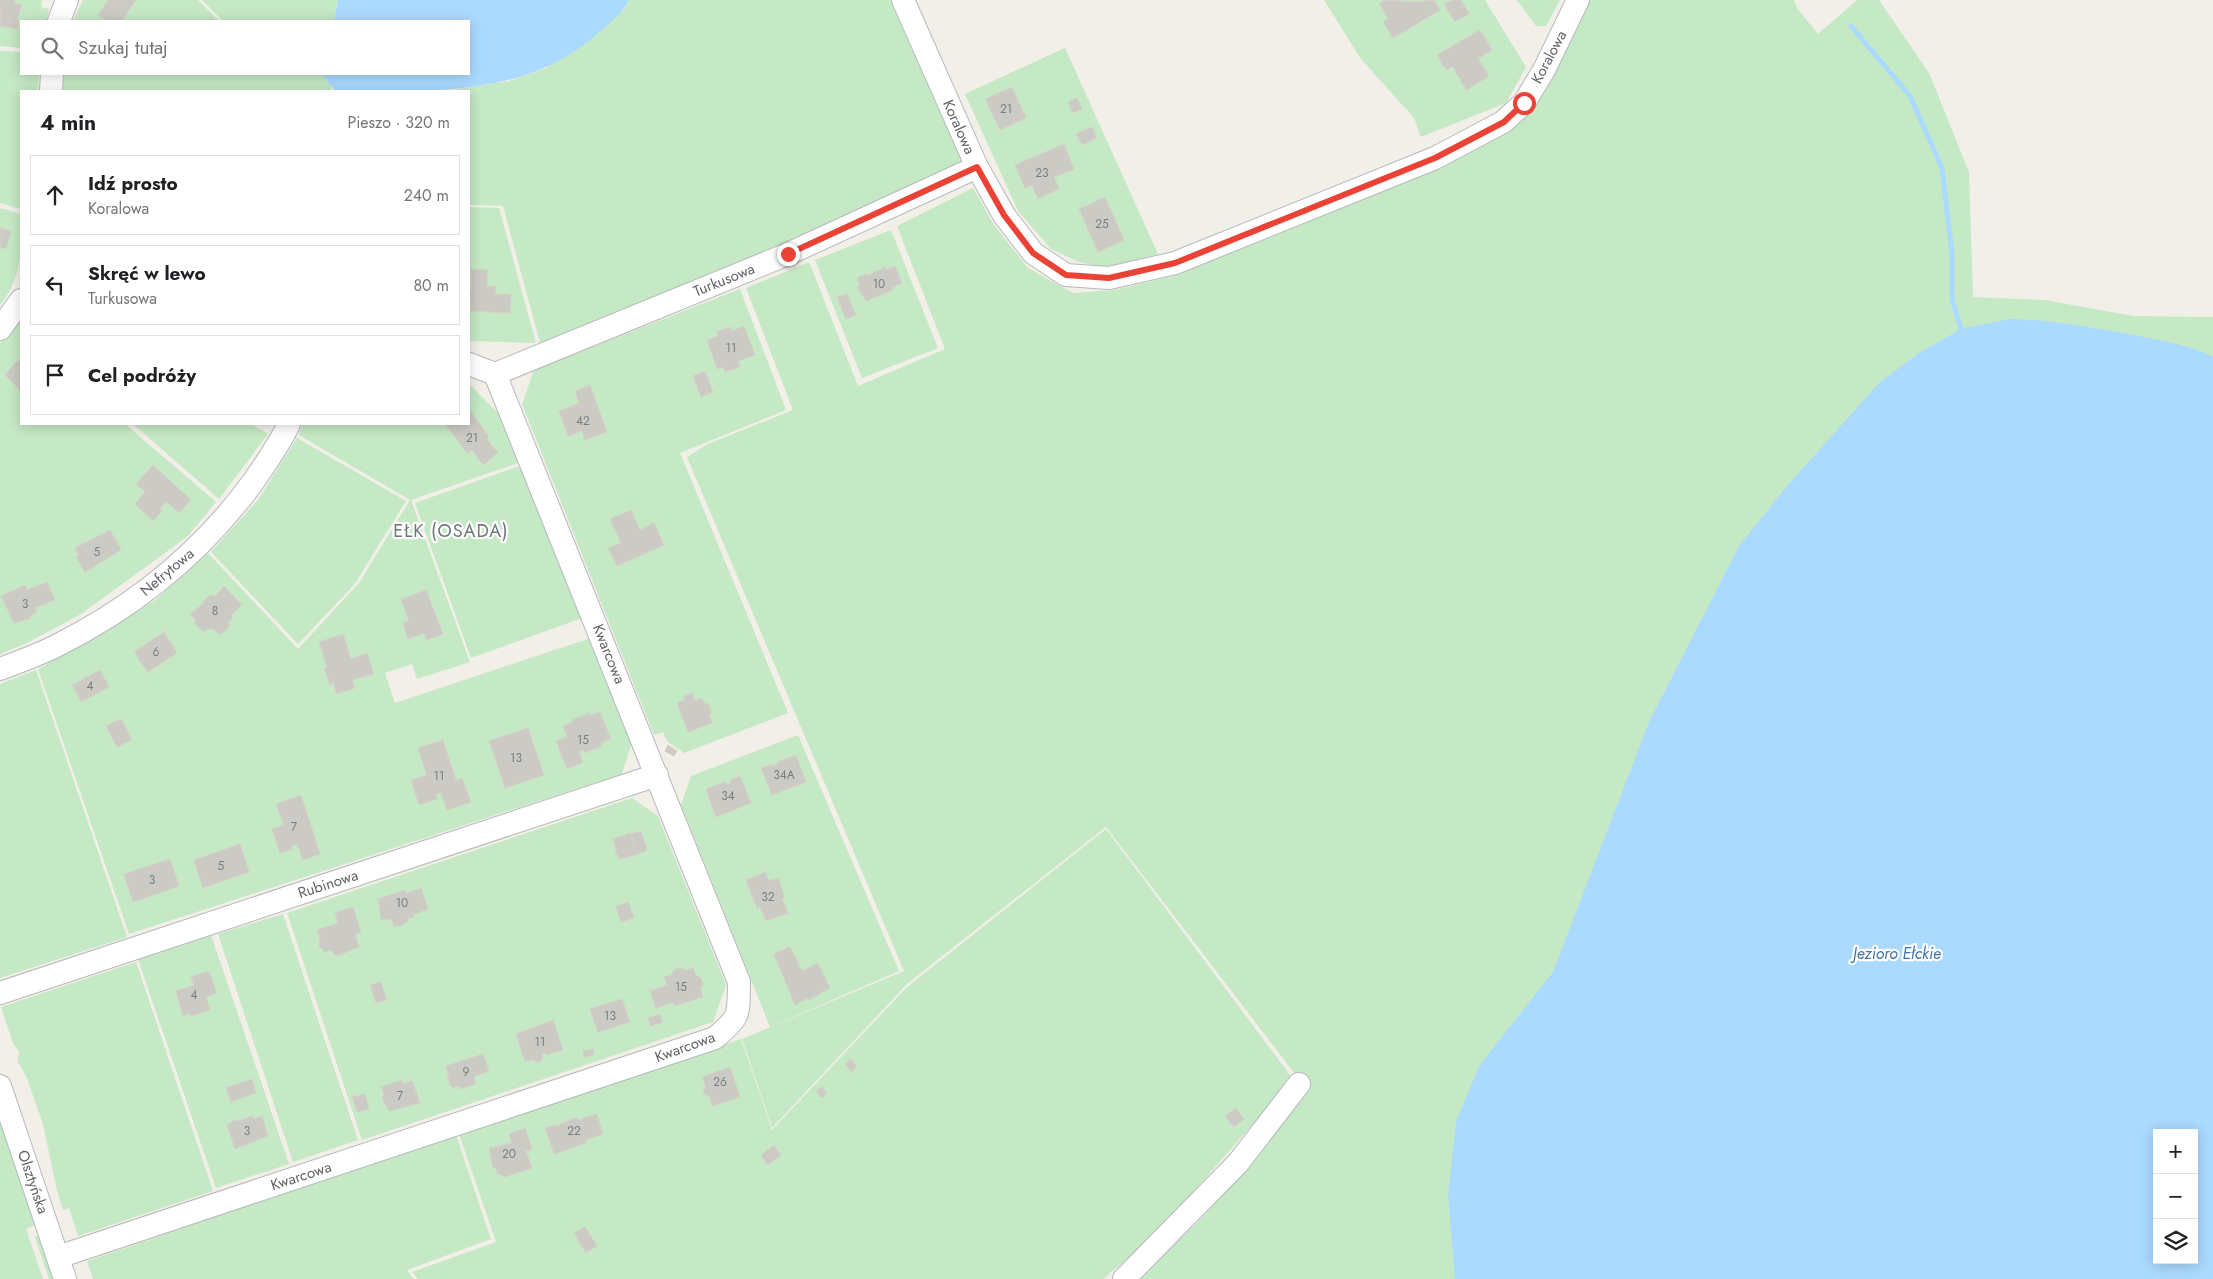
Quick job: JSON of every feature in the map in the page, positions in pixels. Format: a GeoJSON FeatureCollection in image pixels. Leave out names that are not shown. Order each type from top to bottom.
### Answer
{"type":"FeatureCollection","features":[{"type":"Feature","properties":{"kind":"street"},"geometry":{"type":"LineString","coordinates":[[59,20],[68,0]]}},
{"type":"Feature","properties":{"kind":"street","name":"Koralowa"},"geometry":{"type":"LineString","coordinates":[[903,0],[977,167],[1004,215],[1033,253],[1066,275],[1109,278],[1175,263],[1435,158],[1504,122],[1524,103],[1539,78],[1578,0]]}},
{"type":"Feature","properties":{"kind":"street"},"geometry":{"type":"LineString","coordinates":[[50,90],[52,75]]}},
{"type":"Feature","properties":{"kind":"street","name":"Turkusowa"},"geometry":{"type":"LineString","coordinates":[[495,374],[788,254],[977,167]]}},
{"type":"Feature","properties":{"kind":"street"},"geometry":{"type":"LineString","coordinates":[[0,329],[20,301]]}},
{"type":"Feature","properties":{"kind":"street"},"geometry":{"type":"LineString","coordinates":[[470,364],[495,374]]}},
{"type":"Feature","properties":{"kind":"street","name":"Kwarcowa"},"geometry":{"type":"LineString","coordinates":[[58,1257],[716,1038],[730,1026],[738,1014],[739,982],[495,374]]}},
{"type":"Feature","properties":{"kind":"street","name":"Nefrytowa"},"geometry":{"type":"LineString","coordinates":[[0,670],[56,646],[126,606],[171,571],[212,533],[240,500],[280,444],[289,425]]}},
{"type":"Feature","properties":{"kind":"street","name":"Rubinowa"},"geometry":{"type":"LineString","coordinates":[[0,993],[657,775]]}},
{"type":"Feature","properties":{"kind":"street"},"geometry":{"type":"LineString","coordinates":[[1124,1279],[1238,1163],[1300,1084]]}},
{"type":"Feature","properties":{"kind":"street","name":"Olsztyńska"},"geometry":{"type":"LineString","coordinates":[[0,1086],[65,1279]]}},
{"type":"Feature","properties":{"kind":"green space"},"geometry":{"type":"Polygon","coordinates":[[[0,0],[42,0],[41,7],[49,9],[47,20],[20,20],[20,48],[0,46],[0,0]]]}},
{"type":"Feature","properties":{"kind":"green space"},"geometry":{"type":"Polygon","coordinates":[[[83,0],[198,0],[218,20],[73,20],[83,0]]]}},
{"type":"Feature","properties":{"kind":"green space"},"geometry":{"type":"Polygon","coordinates":[[[202,0],[338,0],[334,20],[221,19],[202,0]]]}},
{"type":"Feature","properties":{"kind":"green space"},"geometry":{"type":"Polygon","coordinates":[[[629,0],[890,0],[963,163],[783,245],[540,343],[503,206],[470,205],[470,90],[454,90],[509,81],[546,68],[624,10],[629,0]]]}},
{"type":"Feature","properties":{"kind":"green space"},"geometry":{"type":"Polygon","coordinates":[[[1324,0],[1485,0],[1526,67],[1506,103],[1421,137],[1414,118],[1361,59],[1324,0]]]}},
{"type":"Feature","properties":{"kind":"green space"},"geometry":{"type":"Polygon","coordinates":[[[1517,0],[1560,0],[1546,26],[1536,26],[1517,0]]]}},
{"type":"Feature","properties":{"kind":"green space"},"geometry":{"type":"Polygon","coordinates":[[[1589,0],[1794,0],[1797,8],[1818,34],[1857,0],[1879,0],[1929,73],[1969,172],[1973,297],[2045,300],[2133,316],[2213,317],[2213,378],[1455,1273],[1455,1279],[1136,1279],[1195,1225],[1249,1166],[1308,1091],[1106,827],[908,983],[772,1128],[742,1039],[904,971],[687,457],[708,444],[793,410],[746,288],[809,262],[858,386],[945,349],[897,226],[973,188],[994,225],[1028,268],[1073,293],[1114,290],[1178,275],[1411,175],[1504,132],[1589,0]]]}},
{"type":"Feature","properties":{"kind":"green space"},"geometry":{"type":"Polygon","coordinates":[[[1065,48],[1158,254],[1109,268],[1079,262],[1051,249],[1018,211],[965,94],[1065,48]]]}},
{"type":"Feature","properties":{"kind":"green space"},"geometry":{"type":"Polygon","coordinates":[[[0,51],[20,52],[20,75],[39,75],[38,90],[20,90],[20,209],[0,203],[0,51]]]}},
{"type":"Feature","properties":{"kind":"green space"},"geometry":{"type":"Polygon","coordinates":[[[64,75],[323,75],[331,85],[331,90],[63,90],[64,75]]]}},
{"type":"Feature","properties":{"kind":"green space"},"geometry":{"type":"Polygon","coordinates":[[[470,207],[499,208],[536,343],[470,341],[470,207]]]}},
{"type":"Feature","properties":{"kind":"green space"},"geometry":{"type":"Polygon","coordinates":[[[0,208],[20,214],[20,251],[17,273],[13,284],[0,305],[0,208]]]}},
{"type":"Feature","properties":{"kind":"green space"},"geometry":{"type":"Polygon","coordinates":[[[891,230],[938,348],[862,378],[815,260],[891,230]]]}},
{"type":"Feature","properties":{"kind":"green space"},"geometry":{"type":"Polygon","coordinates":[[[740,289],[786,410],[680,453],[788,713],[684,753],[668,742],[663,732],[654,735],[522,404],[534,370],[740,289]]]}},
{"type":"Feature","properties":{"kind":"green space"},"geometry":{"type":"Polygon","coordinates":[[[20,322],[20,425],[126,425],[216,502],[188,536],[81,614],[27,643],[0,654],[0,343],[20,322]]]}},
{"type":"Feature","properties":{"kind":"green space"},"geometry":{"type":"Polygon","coordinates":[[[470,385],[499,414],[518,463],[411,500],[470,662],[417,679],[412,664],[385,673],[395,703],[591,638],[632,742],[622,774],[129,934],[38,669],[98,636],[155,600],[208,553],[298,649],[359,583],[410,500],[299,435],[302,425],[470,425],[470,385]]]}},
{"type":"Feature","properties":{"kind":"green space"},"geometry":{"type":"Polygon","coordinates":[[[134,425],[253,425],[268,434],[219,499],[134,425]]]}},
{"type":"Feature","properties":{"kind":"green space"},"geometry":{"type":"Polygon","coordinates":[[[297,438],[406,501],[354,585],[298,644],[211,552],[258,500],[297,438]]]}},
{"type":"Feature","properties":{"kind":"green space"},"geometry":{"type":"Polygon","coordinates":[[[522,465],[582,618],[471,658],[415,503],[522,465]]]}},
{"type":"Feature","properties":{"kind":"green space"},"geometry":{"type":"Polygon","coordinates":[[[36,670],[127,937],[0,978],[0,684],[36,670]]]}},
{"type":"Feature","properties":{"kind":"green space"},"geometry":{"type":"Polygon","coordinates":[[[798,735],[899,971],[770,1027],[681,805],[691,776],[798,735]]]}},
{"type":"Feature","properties":{"kind":"green space"},"geometry":{"type":"Polygon","coordinates":[[[632,798],[658,816],[726,985],[713,1022],[362,1140],[287,913],[632,798]]]}},
{"type":"Feature","properties":{"kind":"green space"},"geometry":{"type":"Polygon","coordinates":[[[1106,829],[1293,1079],[1152,1238],[1103,1279],[418,1279],[412,1272],[496,1242],[459,1134],[741,1039],[772,1130],[906,988],[1106,829]]]}},
{"type":"Feature","properties":{"kind":"green space"},"geometry":{"type":"Polygon","coordinates":[[[283,914],[358,1140],[293,1162],[218,934],[283,914]]]}},
{"type":"Feature","properties":{"kind":"green space"},"geometry":{"type":"Polygon","coordinates":[[[211,935],[289,1164],[216,1188],[138,959],[211,935]]]}},
{"type":"Feature","properties":{"kind":"green space"},"geometry":{"type":"Polygon","coordinates":[[[136,962],[213,1191],[78,1236],[69,1208],[63,1210],[57,1191],[43,1124],[26,1076],[18,1062],[19,1052],[13,1043],[1,1007],[136,962]]]}},
{"type":"Feature","properties":{"kind":"green space"},"geometry":{"type":"Polygon","coordinates":[[[0,1112],[38,1224],[26,1229],[43,1279],[0,1279],[0,1112]]]}},
{"type":"Feature","properties":{"kind":"green space"},"geometry":{"type":"Polygon","coordinates":[[[456,1135],[491,1239],[407,1270],[414,1279],[93,1279],[87,1261],[456,1135]]]}},
{"type":"Feature","properties":{"kind":"green space"},"geometry":{"type":"Polygon","coordinates":[[[41,1234],[56,1279],[49,1279],[35,1237],[41,1234]]]}},
{"type":"Feature","properties":{"kind":"water"},"geometry":{"type":"Polygon","coordinates":[[[338,0],[629,0],[619,14],[598,33],[570,54],[539,70],[507,80],[474,87],[439,90],[334,90],[323,75],[470,75],[470,20],[334,20],[338,0]]]}},
{"type":"Feature","properties":{"kind":"water","name":"Jezioro Ełckie"},"geometry":{"type":"Polygon","coordinates":[[[2010,319],[2059,323],[2107,330],[2186,346],[2213,357],[2213,1279],[1455,1279],[1448,1195],[1456,1122],[1479,1066],[1553,972],[1649,722],[1739,546],[1787,486],[1880,382],[1919,353],[1961,329],[2010,319]]]}},
{"type":"Feature","properties":{"kind":"building"},"geometry":{"type":"Polygon","coordinates":[[[0,0],[15,0],[14,3],[22,5],[17,19],[19,19],[17,29],[0,26],[0,0]]]}},
{"type":"Feature","properties":{"kind":"building"},"geometry":{"type":"Polygon","coordinates":[[[108,0],[136,0],[123,20],[106,20],[98,15],[108,0]]]}},
{"type":"Feature","properties":{"kind":"building"},"geometry":{"type":"Polygon","coordinates":[[[1385,0],[1417,2],[1434,0],[1440,10],[1393,38],[1383,22],[1388,19],[1379,3],[1385,0]]]}},
{"type":"Feature","properties":{"kind":"building"},"geometry":{"type":"Polygon","coordinates":[[[1452,0],[1461,0],[1469,14],[1455,22],[1444,4],[1452,0]]]}},
{"type":"Feature","properties":{"kind":"building"},"geometry":{"type":"Polygon","coordinates":[[[1480,30],[1492,50],[1478,58],[1489,76],[1466,90],[1453,67],[1446,70],[1437,55],[1480,30]]]}},
{"type":"Feature","properties":{"kind":"building"},"geometry":{"type":"Polygon","coordinates":[[[1012,87],[1026,118],[1000,130],[985,99],[1012,87]]]}},
{"type":"Feature","properties":{"kind":"building"},"geometry":{"type":"Polygon","coordinates":[[[1077,98],[1082,109],[1073,113],[1068,102],[1077,98]]]}},
{"type":"Feature","properties":{"kind":"building"},"geometry":{"type":"Polygon","coordinates":[[[1092,127],[1097,138],[1082,145],[1076,134],[1092,127]]]}},
{"type":"Feature","properties":{"kind":"building"},"geometry":{"type":"Polygon","coordinates":[[[1064,144],[1074,169],[1054,177],[1059,189],[1038,199],[1032,185],[1025,188],[1015,165],[1064,144]]]}},
{"type":"Feature","properties":{"kind":"building"},"geometry":{"type":"Polygon","coordinates":[[[1105,197],[1124,240],[1098,252],[1079,209],[1105,197]]]}},
{"type":"Feature","properties":{"kind":"building"},"geometry":{"type":"Polygon","coordinates":[[[0,228],[11,231],[6,249],[0,247],[0,228]]]}},
{"type":"Feature","properties":{"kind":"building"},"geometry":{"type":"Polygon","coordinates":[[[895,266],[902,283],[892,287],[893,290],[866,301],[857,286],[860,285],[857,278],[867,274],[867,276],[885,267],[886,270],[895,266]]]}},
{"type":"Feature","properties":{"kind":"building"},"geometry":{"type":"Polygon","coordinates":[[[471,269],[488,270],[487,286],[496,287],[495,294],[511,294],[510,313],[470,311],[471,269]]]}},
{"type":"Feature","properties":{"kind":"building"},"geometry":{"type":"Polygon","coordinates":[[[847,294],[856,315],[846,319],[837,297],[847,294]]]}},
{"type":"Feature","properties":{"kind":"building"},"geometry":{"type":"Polygon","coordinates":[[[744,326],[755,355],[738,361],[740,367],[725,372],[723,367],[717,369],[707,340],[718,336],[717,332],[731,327],[732,331],[744,326]]]}},
{"type":"Feature","properties":{"kind":"building"},"geometry":{"type":"Polygon","coordinates":[[[17,361],[20,363],[20,390],[5,375],[17,361]]]}},
{"type":"Feature","properties":{"kind":"building"},"geometry":{"type":"Polygon","coordinates":[[[705,371],[713,392],[701,397],[693,376],[705,371]]]}},
{"type":"Feature","properties":{"kind":"building"},"geometry":{"type":"Polygon","coordinates":[[[590,385],[607,432],[585,440],[582,431],[568,436],[559,411],[579,403],[575,391],[590,385]]]}},
{"type":"Feature","properties":{"kind":"building"},"geometry":{"type":"Polygon","coordinates":[[[470,410],[489,437],[487,439],[498,453],[483,465],[472,450],[467,453],[446,425],[470,425],[470,410]]]}},
{"type":"Feature","properties":{"kind":"building"},"geometry":{"type":"Polygon","coordinates":[[[153,465],[191,500],[179,513],[166,502],[160,509],[162,511],[153,521],[135,504],[145,492],[136,484],[153,465]]]}},
{"type":"Feature","properties":{"kind":"building"},"geometry":{"type":"Polygon","coordinates":[[[631,510],[640,530],[654,523],[664,545],[617,566],[608,548],[621,543],[610,519],[631,510]]]}},
{"type":"Feature","properties":{"kind":"building"},"geometry":{"type":"Polygon","coordinates":[[[110,530],[121,550],[85,572],[76,557],[79,555],[75,548],[110,530]]]}},
{"type":"Feature","properties":{"kind":"building"},"geometry":{"type":"Polygon","coordinates":[[[47,582],[55,600],[35,608],[37,612],[31,615],[29,619],[14,623],[1,596],[25,585],[27,590],[47,582]]]}},
{"type":"Feature","properties":{"kind":"building"},"geometry":{"type":"Polygon","coordinates":[[[224,586],[242,605],[231,616],[233,618],[228,623],[230,625],[225,631],[219,635],[214,629],[208,629],[204,632],[194,623],[196,621],[190,614],[211,595],[215,596],[224,586]]]}},
{"type":"Feature","properties":{"kind":"building"},"geometry":{"type":"Polygon","coordinates":[[[426,590],[443,634],[427,640],[424,633],[408,639],[403,623],[409,621],[401,599],[426,590]]]}},
{"type":"Feature","properties":{"kind":"building"},"geometry":{"type":"Polygon","coordinates":[[[164,632],[177,653],[148,672],[135,651],[164,632]]]}},
{"type":"Feature","properties":{"kind":"building"},"geometry":{"type":"Polygon","coordinates":[[[343,634],[351,659],[367,653],[374,674],[352,680],[355,688],[337,694],[333,683],[330,685],[324,668],[327,667],[319,642],[343,634]]]}},
{"type":"Feature","properties":{"kind":"building"},"geometry":{"type":"Polygon","coordinates":[[[100,670],[109,687],[81,702],[72,685],[100,670]]]}},
{"type":"Feature","properties":{"kind":"building"},"geometry":{"type":"Polygon","coordinates":[[[692,693],[695,701],[702,698],[705,704],[708,703],[712,713],[709,714],[712,723],[688,732],[677,703],[685,700],[684,696],[692,693]]]}},
{"type":"Feature","properties":{"kind":"building"},"geometry":{"type":"Polygon","coordinates":[[[600,712],[611,739],[601,743],[602,746],[585,753],[584,750],[579,752],[583,762],[567,769],[556,741],[567,737],[563,726],[589,713],[590,716],[600,712]]]}},
{"type":"Feature","properties":{"kind":"building"},"geometry":{"type":"Polygon","coordinates":[[[121,719],[132,740],[117,747],[106,726],[121,719]]]}},
{"type":"Feature","properties":{"kind":"building"},"geometry":{"type":"Polygon","coordinates":[[[528,728],[544,775],[505,788],[489,741],[528,728]]]}},
{"type":"Feature","properties":{"kind":"building"},"geometry":{"type":"Polygon","coordinates":[[[443,740],[456,780],[462,778],[471,802],[447,810],[441,793],[436,794],[437,799],[419,805],[411,780],[427,775],[418,748],[443,740]]]}},
{"type":"Feature","properties":{"kind":"building"},"geometry":{"type":"Polygon","coordinates":[[[668,745],[677,751],[674,756],[665,751],[668,745]]]}},
{"type":"Feature","properties":{"kind":"building"},"geometry":{"type":"Polygon","coordinates":[[[796,755],[806,782],[772,795],[761,768],[772,764],[773,766],[778,764],[777,762],[796,755]]]}},
{"type":"Feature","properties":{"kind":"building"},"geometry":{"type":"Polygon","coordinates":[[[740,776],[751,803],[716,817],[706,789],[725,782],[726,785],[730,783],[730,780],[740,776]]]}},
{"type":"Feature","properties":{"kind":"building"},"geometry":{"type":"Polygon","coordinates":[[[301,795],[320,854],[303,860],[297,844],[291,846],[292,849],[280,853],[272,829],[284,825],[276,804],[301,795]]]}},
{"type":"Feature","properties":{"kind":"building"},"geometry":{"type":"Polygon","coordinates":[[[641,831],[647,850],[638,854],[631,834],[641,831]]]}},
{"type":"Feature","properties":{"kind":"building"},"geometry":{"type":"Polygon","coordinates":[[[631,833],[638,854],[620,859],[615,852],[613,839],[631,833]]]}},
{"type":"Feature","properties":{"kind":"building"},"geometry":{"type":"Polygon","coordinates":[[[240,844],[249,872],[203,888],[194,860],[240,844]]]}},
{"type":"Feature","properties":{"kind":"building"},"geometry":{"type":"Polygon","coordinates":[[[170,859],[179,886],[133,902],[124,874],[170,859]]]}},
{"type":"Feature","properties":{"kind":"building"},"geometry":{"type":"Polygon","coordinates":[[[765,872],[769,881],[778,878],[785,897],[782,898],[788,913],[766,921],[760,907],[757,908],[746,880],[765,872]]]}},
{"type":"Feature","properties":{"kind":"building"},"geometry":{"type":"Polygon","coordinates":[[[421,888],[428,909],[413,915],[414,917],[407,919],[408,921],[401,926],[394,926],[392,920],[381,919],[378,899],[405,890],[406,893],[421,888]]]}},
{"type":"Feature","properties":{"kind":"building"},"geometry":{"type":"Polygon","coordinates":[[[628,902],[634,918],[621,922],[616,907],[628,902]]]}},
{"type":"Feature","properties":{"kind":"building"},"geometry":{"type":"Polygon","coordinates":[[[353,907],[361,932],[355,934],[359,947],[337,956],[337,954],[334,955],[332,950],[324,952],[319,947],[320,940],[317,930],[338,923],[335,913],[353,907]]]}},
{"type":"Feature","properties":{"kind":"building"},"geometry":{"type":"Polygon","coordinates":[[[790,947],[802,971],[818,963],[830,988],[809,1000],[808,998],[795,1005],[774,954],[790,947]]]}},
{"type":"Feature","properties":{"kind":"building"},"geometry":{"type":"Polygon","coordinates":[[[693,968],[696,975],[701,978],[703,984],[700,989],[703,997],[674,1006],[673,1002],[656,1008],[650,991],[667,985],[664,977],[672,975],[675,969],[685,970],[693,968]]]}},
{"type":"Feature","properties":{"kind":"building"},"geometry":{"type":"Polygon","coordinates":[[[209,971],[217,993],[206,997],[210,1010],[191,1016],[190,1013],[183,1016],[176,991],[194,985],[191,977],[209,971]]]}},
{"type":"Feature","properties":{"kind":"building"},"geometry":{"type":"Polygon","coordinates":[[[381,982],[387,1000],[376,1003],[370,985],[381,982]]]}},
{"type":"Feature","properties":{"kind":"building"},"geometry":{"type":"Polygon","coordinates":[[[622,999],[630,1022],[598,1032],[590,1009],[622,999]]]}},
{"type":"Feature","properties":{"kind":"building"},"geometry":{"type":"Polygon","coordinates":[[[660,1014],[663,1022],[651,1026],[648,1018],[660,1014]]]}},
{"type":"Feature","properties":{"kind":"building"},"geometry":{"type":"Polygon","coordinates":[[[553,1020],[563,1050],[546,1055],[546,1053],[542,1054],[542,1060],[538,1063],[533,1060],[525,1061],[516,1034],[553,1020]]]}},
{"type":"Feature","properties":{"kind":"building"},"geometry":{"type":"Polygon","coordinates":[[[593,1049],[594,1055],[584,1057],[583,1051],[593,1049]]]}},
{"type":"Feature","properties":{"kind":"building"},"geometry":{"type":"Polygon","coordinates":[[[483,1054],[489,1071],[474,1077],[476,1084],[460,1089],[459,1086],[453,1088],[450,1085],[446,1066],[483,1054]]]}},
{"type":"Feature","properties":{"kind":"building"},"geometry":{"type":"Polygon","coordinates":[[[851,1059],[857,1067],[851,1072],[845,1064],[851,1059]]]}},
{"type":"Feature","properties":{"kind":"building"},"geometry":{"type":"Polygon","coordinates":[[[730,1067],[740,1097],[712,1106],[709,1096],[705,1095],[703,1090],[706,1087],[702,1077],[730,1067]]]}},
{"type":"Feature","properties":{"kind":"building"},"geometry":{"type":"Polygon","coordinates":[[[252,1079],[256,1093],[231,1102],[226,1088],[252,1079]]]}},
{"type":"Feature","properties":{"kind":"building"},"geometry":{"type":"Polygon","coordinates":[[[402,1080],[404,1084],[412,1080],[420,1103],[389,1111],[382,1098],[384,1095],[381,1087],[402,1080]]]}},
{"type":"Feature","properties":{"kind":"building"},"geometry":{"type":"Polygon","coordinates":[[[822,1087],[827,1094],[821,1098],[816,1091],[822,1087]]]}},
{"type":"Feature","properties":{"kind":"building"},"geometry":{"type":"Polygon","coordinates":[[[365,1094],[369,1109],[357,1112],[352,1097],[365,1094]]]}},
{"type":"Feature","properties":{"kind":"building"},"geometry":{"type":"Polygon","coordinates":[[[1236,1108],[1244,1119],[1234,1127],[1225,1116],[1236,1108]]]}},
{"type":"Feature","properties":{"kind":"building"},"geometry":{"type":"Polygon","coordinates":[[[597,1114],[603,1134],[585,1140],[586,1143],[554,1154],[545,1128],[556,1126],[577,1117],[578,1120],[597,1114]]]}},
{"type":"Feature","properties":{"kind":"building"},"geometry":{"type":"Polygon","coordinates":[[[252,1116],[253,1119],[262,1116],[268,1136],[235,1149],[227,1125],[235,1120],[238,1121],[252,1116]]]}},
{"type":"Feature","properties":{"kind":"building"},"geometry":{"type":"Polygon","coordinates":[[[525,1128],[532,1149],[526,1151],[532,1168],[505,1177],[497,1173],[495,1167],[493,1168],[489,1148],[512,1143],[509,1134],[525,1128]]]}},
{"type":"Feature","properties":{"kind":"building"},"geometry":{"type":"Polygon","coordinates":[[[774,1145],[781,1155],[768,1165],[761,1155],[774,1145]]]}},
{"type":"Feature","properties":{"kind":"building"},"geometry":{"type":"Polygon","coordinates":[[[585,1227],[597,1246],[586,1253],[574,1233],[585,1227]]]}},
{"type":"Feature","properties":{"kind":"waterway"},"geometry":{"type":"LineString","coordinates":[[1851,26],[1910,96],[1942,168],[1952,253],[1952,299],[1961,329]]}},
{"type":"Feature","properties":{"kind":"district","name":"EŁK (OSADA)"},"geometry":{"type":"Point","coordinates":[451,531]}},
{"type":"Feature","properties":{"kind":"route"},"geometry":{"type":"LineString","coordinates":[[788,254],[977,167],[1004,215],[1033,253],[1066,275],[1109,278],[1175,263],[1435,158],[1504,122],[1524,103]]}}]}
